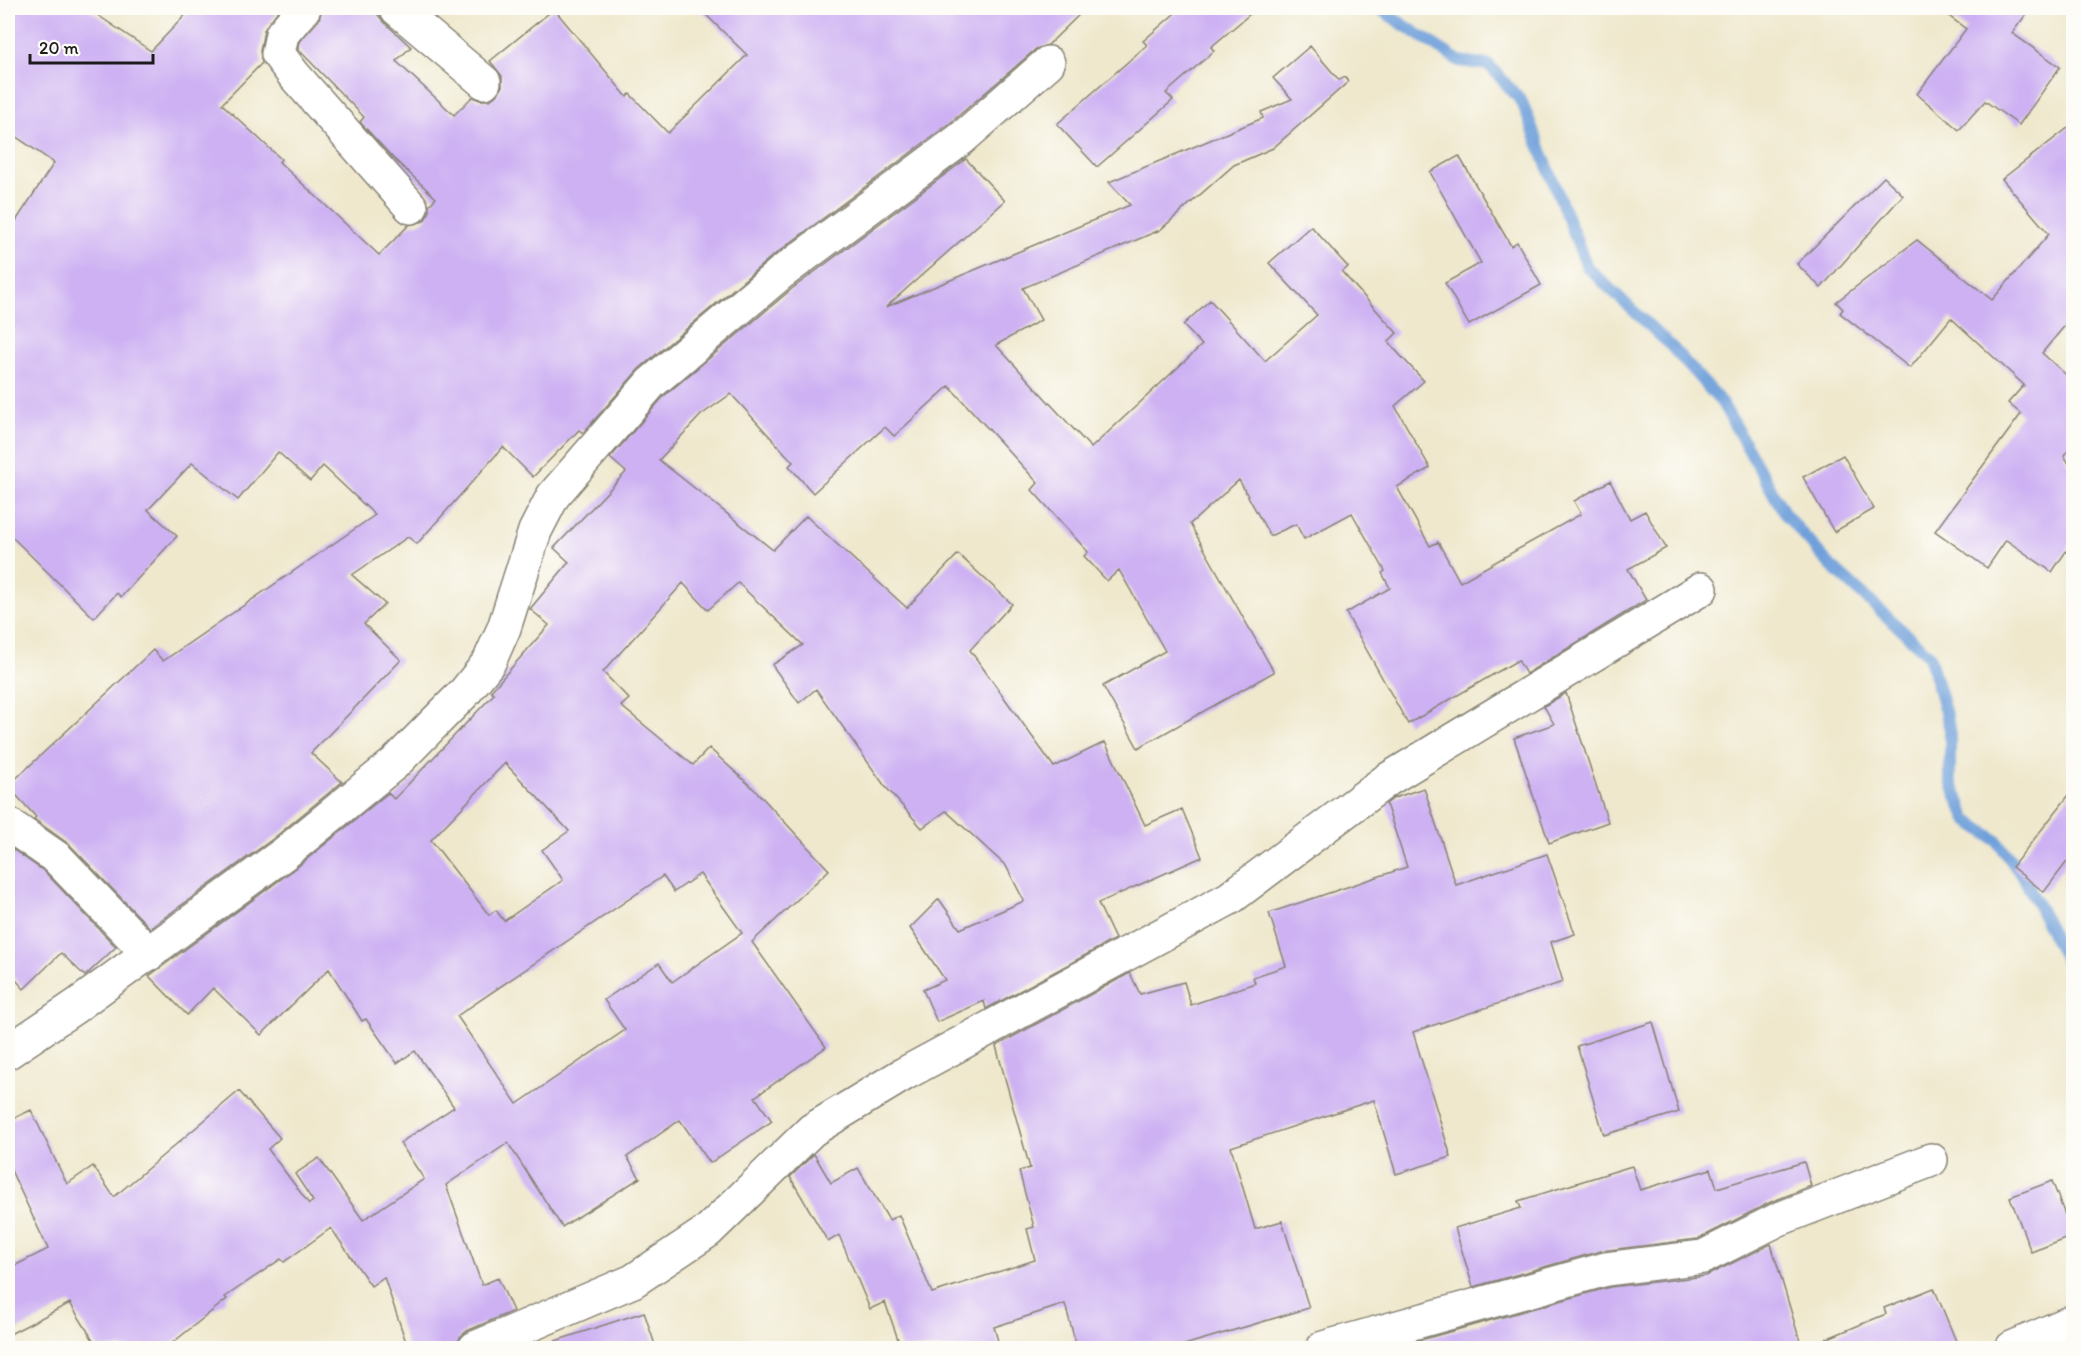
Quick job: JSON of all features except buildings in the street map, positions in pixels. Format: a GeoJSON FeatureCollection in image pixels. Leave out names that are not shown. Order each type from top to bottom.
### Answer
{"type":"FeatureCollection","features":[{"type":"Feature","properties":{"kind":"street"},"geometry":{"type":"LineString","coordinates":[[304,8],[282,34],[278,54],[411,207]]}},
{"type":"Feature","properties":{"kind":"street"},"geometry":{"type":"LineString","coordinates":[[396,8],[484,82]]}},
{"type":"Feature","properties":{"kind":"street"},"geometry":{"type":"LineString","coordinates":[[8,1052],[148,954],[285,853],[395,763],[465,692],[489,662],[504,628],[535,531],[554,496],[651,383],[781,273],[961,139],[1048,63]]}},
{"type":"Feature","properties":{"kind":"street"},"geometry":{"type":"LineString","coordinates":[[475,1348],[633,1281],[708,1231],[812,1130],[914,1068],[1230,898],[1387,780],[1701,589]]}},
{"type":"Feature","properties":{"kind":"street"},"geometry":{"type":"LineString","coordinates":[[8,824],[57,858],[148,954]]}},
{"type":"Feature","properties":{"kind":"street"},"geometry":{"type":"LineString","coordinates":[[1323,1348],[1606,1269],[1703,1257],[1779,1219],[1931,1160]]}},
{"type":"Feature","properties":{"kind":"street"},"geometry":{"type":"LineString","coordinates":[[2012,1348],[2073,1321]]}},
{"type":"Feature","properties":{"kind":"waterway"},"geometry":{"type":"LineString","coordinates":[[1378,8],[1459,61],[1489,65],[1522,102],[1587,267],[1670,345],[1722,403],[1785,514],[1829,564],[1929,655],[1950,729],[1950,780],[1967,820],[1997,841],[2025,880],[2074,977]]}}]}
